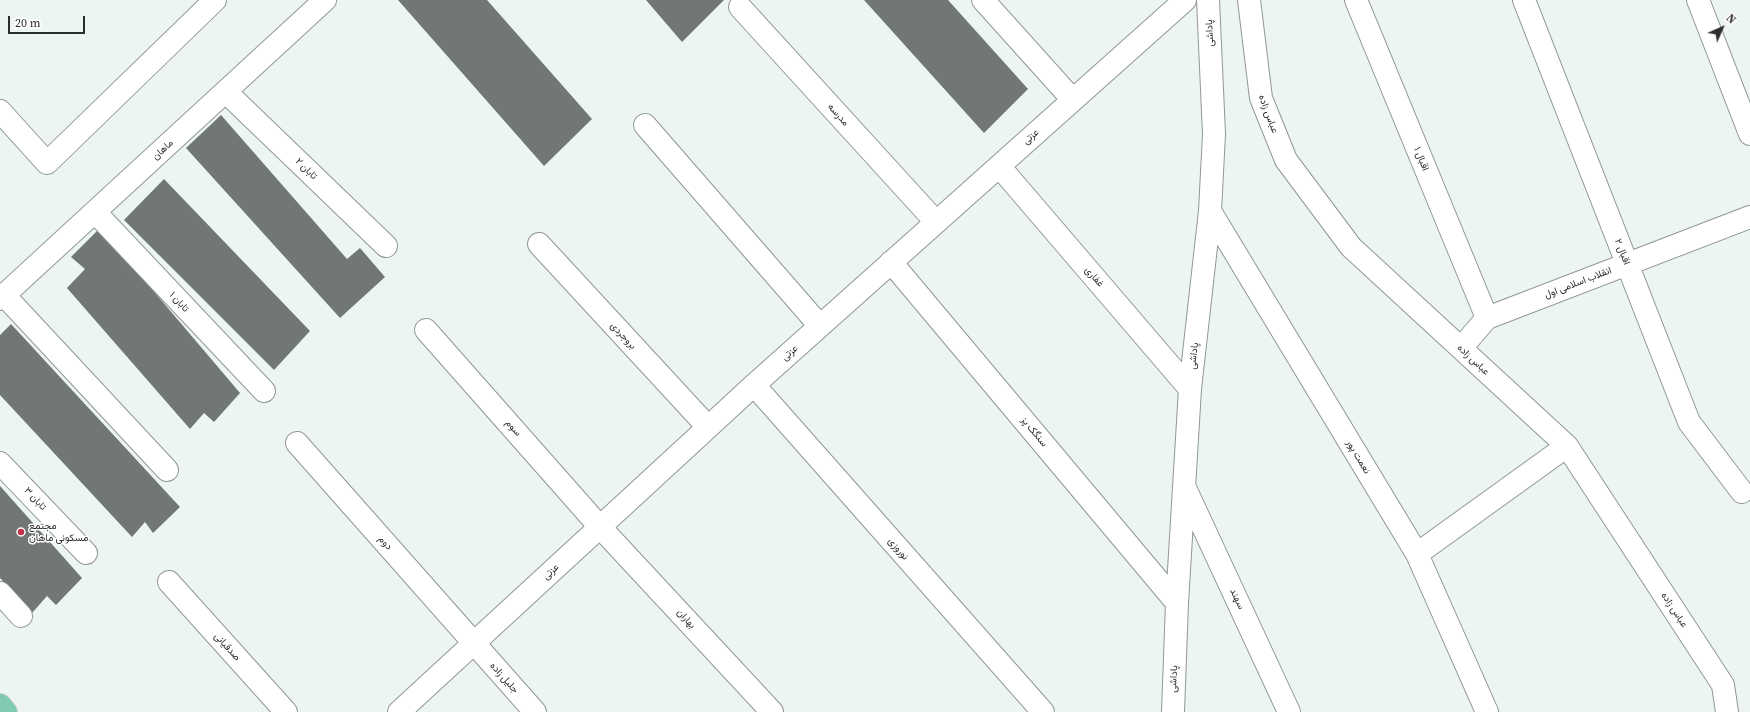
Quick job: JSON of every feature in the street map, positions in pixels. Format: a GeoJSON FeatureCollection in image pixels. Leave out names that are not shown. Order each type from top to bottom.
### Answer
{"type":"FeatureCollection","features":[{"type":"Feature","properties":{"kind":"main road"},"geometry":{"type":"LineString","coordinates":[[0,705],[6,712]]}},
{"type":"Feature","properties":{"kind":"street"},"geometry":{"type":"LineString","coordinates":[[0,111],[47,163],[215,0]]}},
{"type":"Feature","properties":{"kind":"street","name":"ماهان"},"geometry":{"type":"LineString","coordinates":[[2,297],[325,0]]}},
{"type":"Feature","properties":{"kind":"street"},"geometry":{"type":"LineString","coordinates":[[983,0],[1073,100]]}},
{"type":"Feature","properties":{"kind":"street","name":"عزتی"},"geometry":{"type":"LineString","coordinates":[[399,712],[754,385],[1185,0]]}},
{"type":"Feature","properties":{"kind":"street","name":"پاداشی"},"geometry":{"type":"LineString","coordinates":[[1173,712],[1177,603],[1190,389],[1210,211],[1214,134],[1208,0]]}},
{"type":"Feature","properties":{"kind":"street","name":"عباس زاده"},"geometry":{"type":"LineString","coordinates":[[1250,0],[1261,98],[1286,160],[1351,247],[1567,446],[1723,685],[1727,712]]}},
{"type":"Feature","properties":{"kind":"street","name":"اقبال ۱"},"geometry":{"type":"LineString","coordinates":[[1356,0],[1487,318]]}},
{"type":"Feature","properties":{"kind":"street","name":"اقبال ۲"},"geometry":{"type":"LineString","coordinates":[[1524,0],[1689,422],[1742,492]]}},
{"type":"Feature","properties":{"kind":"street"},"geometry":{"type":"LineString","coordinates":[[1698,0],[1750,134]]}},
{"type":"Feature","properties":{"kind":"street","name":"مدرسه"},"geometry":{"type":"LineString","coordinates":[[740,7],[936,222]]}},
{"type":"Feature","properties":{"kind":"street","name":"تابان ۲"},"geometry":{"type":"LineString","coordinates":[[226,92],[386,246]]}},
{"type":"Feature","properties":{"kind":"street"},"geometry":{"type":"LineString","coordinates":[[645,126],[820,326]]}},
{"type":"Feature","properties":{"kind":"street","name":"غفاری"},"geometry":{"type":"LineString","coordinates":[[999,166],[1190,389]]}},
{"type":"Feature","properties":{"kind":"street","name":"نعمت پور"},"geometry":{"type":"LineString","coordinates":[[1210,211],[1417,554],[1487,712]]}},
{"type":"Feature","properties":{"kind":"street","name":"تابان ۱"},"geometry":{"type":"LineString","coordinates":[[95,212],[264,391]]}},
{"type":"Feature","properties":{"kind":"street","name":"انقلاب اسلامی اول"},"geometry":{"type":"LineString","coordinates":[[1461,348],[1487,318],[1750,217]]}},
{"type":"Feature","properties":{"kind":"street","name":"بروجردی"},"geometry":{"type":"LineString","coordinates":[[539,244],[708,427]]}},
{"type":"Feature","properties":{"kind":"street","name":"سنگک پز"},"geometry":{"type":"LineString","coordinates":[[891,262],[1177,603]]}},
{"type":"Feature","properties":{"kind":"street"},"geometry":{"type":"LineString","coordinates":[[2,297],[167,470]]}},
{"type":"Feature","properties":{"kind":"street","name":"سوم"},"geometry":{"type":"LineString","coordinates":[[426,330],[600,527]]}},
{"type":"Feature","properties":{"kind":"street","name":"نوروزی"},"geometry":{"type":"LineString","coordinates":[[754,385],[1043,712]]}},
{"type":"Feature","properties":{"kind":"street","name":"دوم"},"geometry":{"type":"LineString","coordinates":[[297,443],[473,644]]}},
{"type":"Feature","properties":{"kind":"street"},"geometry":{"type":"LineString","coordinates":[[1417,554],[1567,446]]}},
{"type":"Feature","properties":{"kind":"street","name":"تابان ۳"},"geometry":{"type":"LineString","coordinates":[[0,463],[86,553]]}},
{"type":"Feature","properties":{"kind":"street","name":"سهند"},"geometry":{"type":"LineString","coordinates":[[1184,486],[1289,712]]}},
{"type":"Feature","properties":{"kind":"street","name":"بهاران"},"geometry":{"type":"LineString","coordinates":[[600,527],[772,712]]}},
{"type":"Feature","properties":{"kind":"street","name":"صدقیانی"},"geometry":{"type":"LineString","coordinates":[[169,582],[286,712]]}},
{"type":"Feature","properties":{"kind":"street"},"geometry":{"type":"LineString","coordinates":[[0,593],[21,616]]}},
{"type":"Feature","properties":{"kind":"street","name":"جلیل زاده"},"geometry":{"type":"LineString","coordinates":[[473,644],[535,712]]}},
{"type":"Feature","properties":{"kind":"building"},"geometry":{"type":"Polygon","coordinates":[[[398,0],[487,0],[592,119],[544,166],[398,0]]]}},
{"type":"Feature","properties":{"kind":"building"},"geometry":{"type":"Polygon","coordinates":[[[646,0],[724,0],[682,42],[646,0]]]}},
{"type":"Feature","properties":{"kind":"building"},"geometry":{"type":"Polygon","coordinates":[[[864,0],[948,0],[1028,89],[984,133],[864,0]]]}},
{"type":"Feature","properties":{"kind":"building"},"geometry":{"type":"Polygon","coordinates":[[[221,115],[347,259],[360,248],[385,277],[340,318],[186,148],[221,115]]]}},
{"type":"Feature","properties":{"kind":"building"},"geometry":{"type":"Polygon","coordinates":[[[164,179],[310,331],[274,370],[124,220],[164,179]]]}},
{"type":"Feature","properties":{"kind":"building"},"geometry":{"type":"Polygon","coordinates":[[[100,228],[240,393],[214,422],[204,413],[190,429],[67,288],[85,269],[71,257],[100,228]]]}},
{"type":"Feature","properties":{"kind":"building"},"geometry":{"type":"Polygon","coordinates":[[[11,324],[180,507],[153,533],[145,522],[132,537],[0,395],[0,335],[11,324]]]}},
{"type":"Feature","properties":{"kind":"building","name":"مجتمع مسکونی ماهان"},"geometry":{"type":"Polygon","coordinates":[[[0,486],[82,578],[56,605],[47,596],[32,613],[0,578],[0,486]]]}},
{"type":"Feature","properties":{"kind":"place","name":"مجتمع مسکونی ماهان"},"geometry":{"type":"Point","coordinates":[21,532]}}]}
